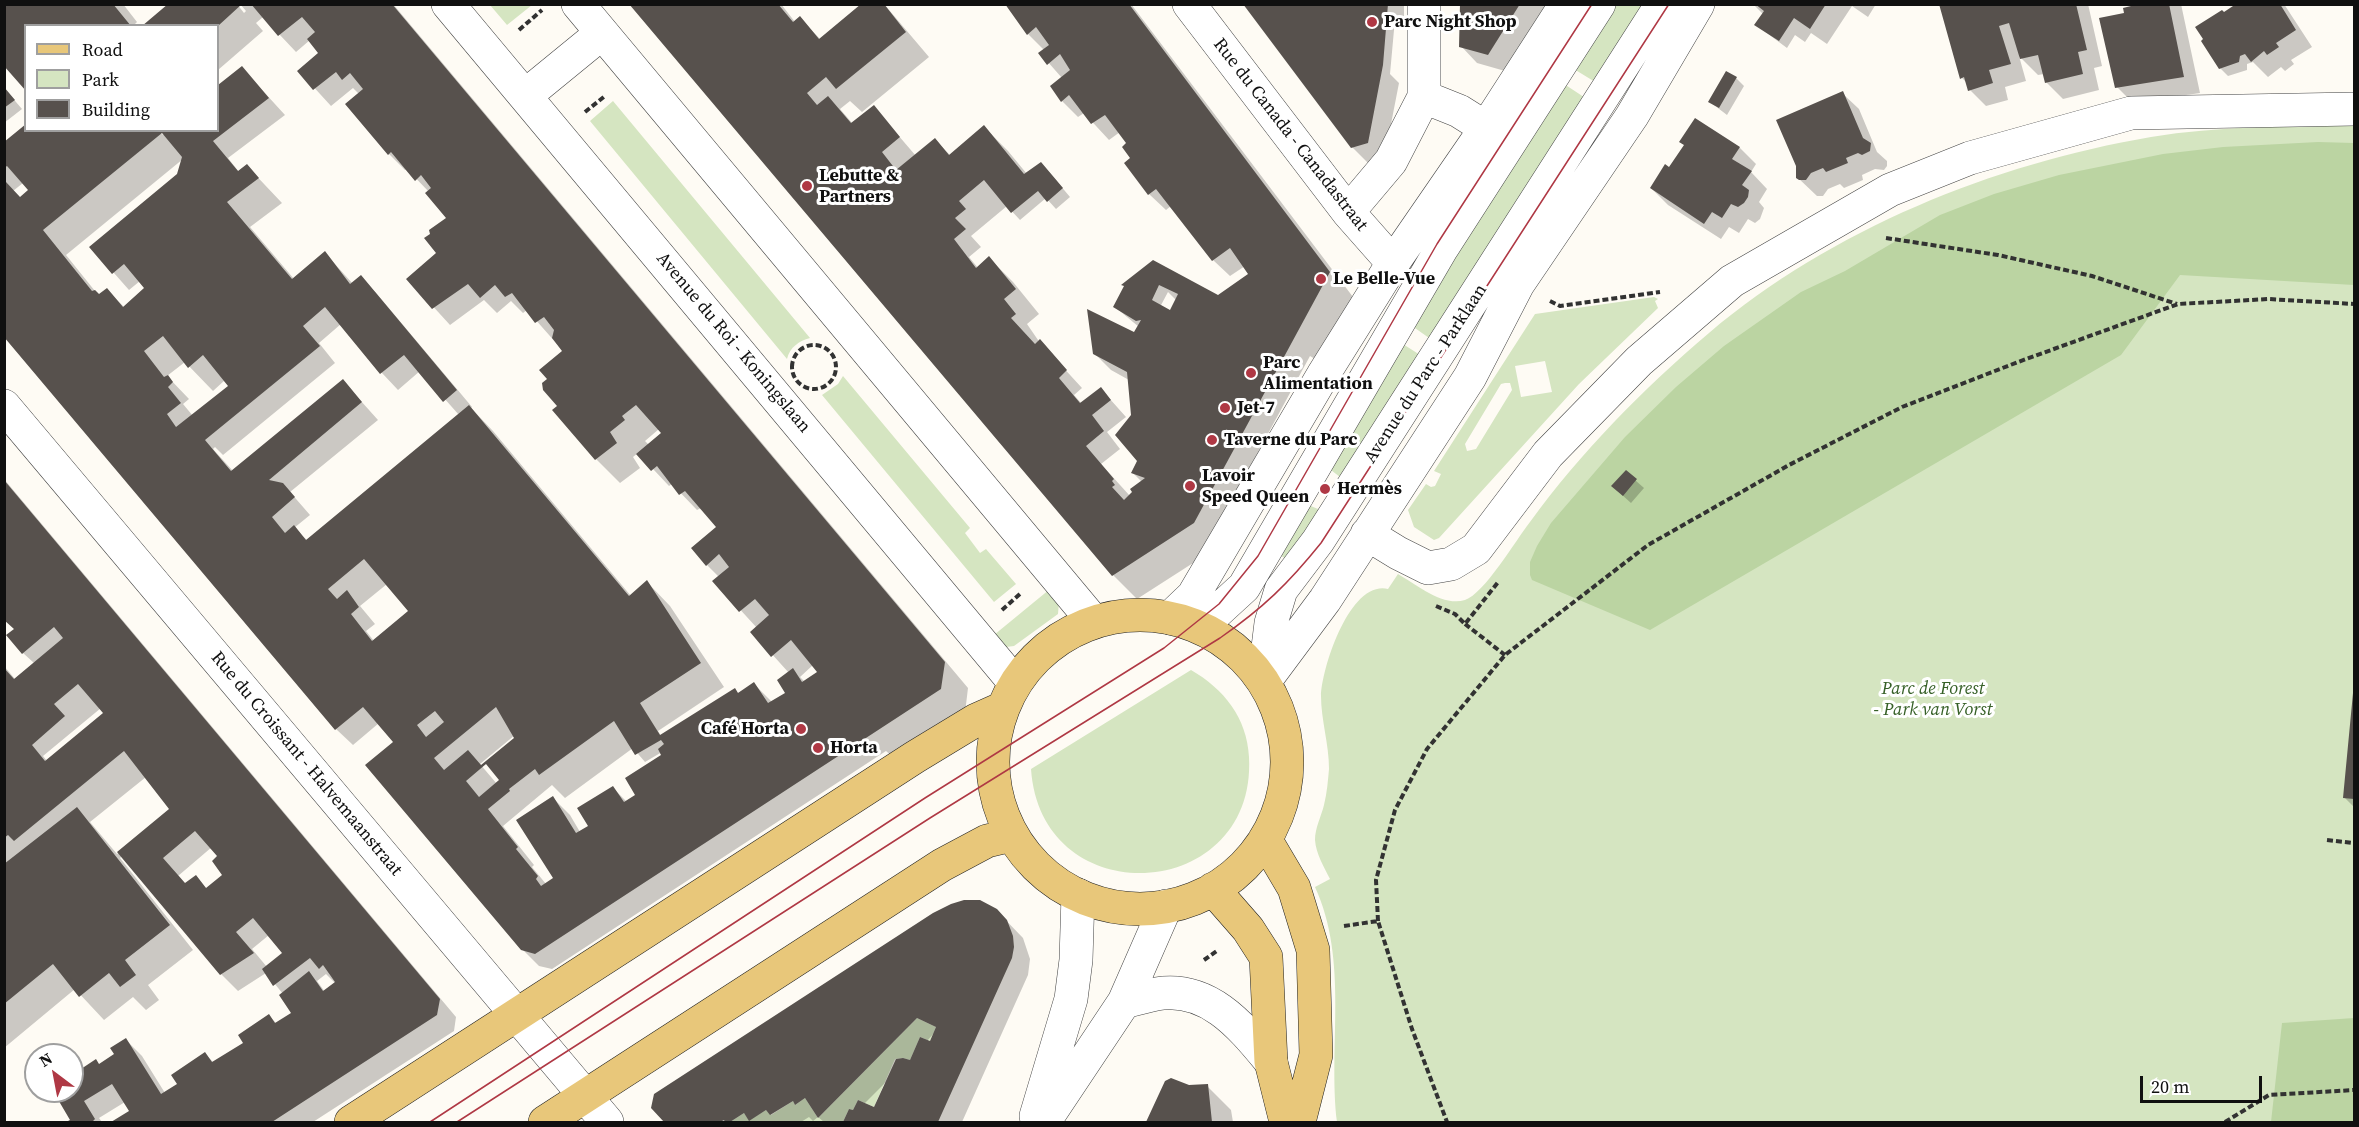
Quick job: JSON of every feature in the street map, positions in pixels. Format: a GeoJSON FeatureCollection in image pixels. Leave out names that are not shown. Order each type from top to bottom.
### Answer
{"type":"FeatureCollection","features":[{"type":"Feature","properties":{"kind":"main road"},"geometry":{"type":"LineString","coordinates":[[351,1122],[915,757],[976,720],[1009,695],[1042,652],[1075,630],[1094,622],[1131,615],[1182,621],[1220,638],[1236,650],[1264,682],[1279,716],[1284,733],[1287,760],[1285,788],[1277,815],[1265,839],[1233,876],[1190,900],[1166,906],[1148,909],[1121,908],[1078,895],[1058,884],[1040,871],[1012,836],[1003,817],[993,778],[994,739],[1009,695]]}},
{"type":"Feature","properties":{"kind":"main road"},"geometry":{"type":"LineString","coordinates":[[545,1122],[942,865],[987,841],[1012,836]]}},
{"type":"Feature","properties":{"kind":"main road"},"geometry":{"type":"LineString","coordinates":[[1265,839],[1294,888],[1313,950],[1316,1055],[1299,1122]]}},
{"type":"Feature","properties":{"kind":"main road"},"geometry":{"type":"LineString","coordinates":[[1213,889],[1248,929],[1266,957],[1271,1062],[1286,1122]]}},
{"type":"Feature","properties":{"kind":"street","name":"Avenue du Roi - Koningslaan"},"geometry":{"type":"LineString","coordinates":[[448,4],[1009,695]]}},
{"type":"Feature","properties":{"kind":"street"},"geometry":{"type":"LineString","coordinates":[[578,4],[1094,622]]}},
{"type":"Feature","properties":{"kind":"street","name":"Rue du Canada - Canadastraat"},"geometry":{"type":"LineString","coordinates":[[1189,4],[1348,212],[1393,263]]}},
{"type":"Feature","properties":{"kind":"street"},"geometry":{"type":"LineString","coordinates":[[1348,212],[1390,161],[1424,97],[1424,4]]}},
{"type":"Feature","properties":{"kind":"street"},"geometry":{"type":"LineString","coordinates":[[1566,4],[1486,128],[1393,263],[1323,375],[1193,596],[1182,621],[1208,620],[1244,586],[1442,248],[1599,4]]}},
{"type":"Feature","properties":{"kind":"street","name":"Avenue du Parc - Parklaan"},"geometry":{"type":"LineString","coordinates":[[1264,682],[1271,623],[1283,585],[1324,531],[1662,4]]}},
{"type":"Feature","properties":{"kind":"street","name":"Avenue du Parc - Parklaan"},"geometry":{"type":"LineString","coordinates":[[1264,682],[1325,600],[1470,377],[1518,284],[1632,116],[1698,4]]}},
{"type":"Feature","properties":{"kind":"street"},"geometry":{"type":"LineString","coordinates":[[525,96],[602,33]]}},
{"type":"Feature","properties":{"kind":"street"},"geometry":{"type":"LineString","coordinates":[[1424,97],[1459,111],[1486,128]]}},
{"type":"Feature","properties":{"kind":"street"},"geometry":{"type":"LineString","coordinates":[[1367,534],[1428,568],[1451,564],[1476,549],[1548,454],[1639,361],[1732,281],[1890,190],[1970,158],[2131,113],[2355,109]]}},
{"type":"Feature","properties":{"kind":"street","name":"Rue du Croissant - Halvemaanstraat"},"geometry":{"type":"LineString","coordinates":[[4,406],[608,1122]]}},
{"type":"Feature","properties":{"kind":"street"},"geometry":{"type":"LineString","coordinates":[[1034,1122],[1071,999],[1076,960],[1078,895]]}},
{"type":"Feature","properties":{"kind":"street"},"geometry":{"type":"LineString","coordinates":[[1044,1122],[1125,1002],[1166,906]]}},
{"type":"Feature","properties":{"kind":"street"},"geometry":{"type":"LineString","coordinates":[[1125,1002],[1159,993],[1185,994],[1209,1002],[1225,1011],[1271,1062]]}},
{"type":"Feature","properties":{"kind":"path"},"geometry":{"type":"LineString","coordinates":[[580,116],[611,90]]}},
{"type":"Feature","properties":{"kind":"path"},"geometry":{"type":"LineString","coordinates":[[1896,232],[1886,238],[1998,255],[2082,274],[2178,304]]}},
{"type":"Feature","properties":{"kind":"path"},"geometry":{"type":"LineString","coordinates":[[1518,284],[1560,306],[1667,291]]}},
{"type":"Feature","properties":{"kind":"path"},"geometry":{"type":"LineString","coordinates":[[1447,1122],[1412,1029],[1378,921],[1376,880],[1395,810],[1426,749],[1506,655],[1648,545],[1789,465],[1902,407],[2178,304],[2268,299],[2355,304]]}},
{"type":"Feature","properties":{"kind":"path"},"geometry":{"type":"LineString","coordinates":[[817,345],[830,351],[836,365],[836,372],[827,384],[820,387],[807,387],[801,384],[793,372],[794,359],[802,348],[817,345]]}},
{"type":"Feature","properties":{"kind":"path"},"geometry":{"type":"LineString","coordinates":[[997,614],[1025,590]]}},
{"type":"Feature","properties":{"kind":"path"},"geometry":{"type":"LineString","coordinates":[[1465,624],[1506,655]]}},
{"type":"Feature","properties":{"kind":"path"},"geometry":{"type":"LineString","coordinates":[[2327,840],[2355,843]]}},
{"type":"Feature","properties":{"kind":"path"},"geometry":{"type":"LineString","coordinates":[[1344,926],[1378,921]]}},
{"type":"Feature","properties":{"kind":"path"},"geometry":{"type":"LineString","coordinates":[[2225,1122],[2269,1095],[2355,1090]]}},
{"type":"Feature","properties":{"kind":"green space"},"geometry":{"type":"Polygon","coordinates":[[[532,4],[507,25],[490,5],[532,4]]]}},
{"type":"Feature","properties":{"kind":"green space"},"geometry":{"type":"Polygon","coordinates":[[[1602,5],[1660,5],[1605,88],[1564,63],[1602,5]]]}},
{"type":"Feature","properties":{"kind":"green space"},"geometry":{"type":"Polygon","coordinates":[[[1555,78],[1596,105],[1439,345],[1405,321],[1555,78]]]}},
{"type":"Feature","properties":{"kind":"green space"},"geometry":{"type":"Polygon","coordinates":[[[613,101],[810,338],[796,345],[790,351],[787,359],[590,121],[613,101]]]}},
{"type":"Feature","properties":{"kind":"green space","name":"Parc de Forest - Park van Vorst"},"geometry":{"type":"Polygon","coordinates":[[[2354,125],[2354,1122],[1337,1122],[1335,974],[1332,944],[1315,887],[1330,879],[1315,840],[1325,800],[1329,769],[1321,696],[1333,647],[1350,611],[1362,598],[1374,590],[1388,589],[1398,574],[1439,598],[1457,601],[1473,596],[1499,566],[1570,471],[1660,376],[1709,333],[1757,296],[1808,262],[1861,232],[1974,183],[2033,164],[2092,149],[2176,133],[2252,127],[2354,125]]]}},
{"type":"Feature","properties":{"kind":"green space"},"geometry":{"type":"Polygon","coordinates":[[[2318,142],[2354,143],[2354,285],[2180,275],[2121,355],[1650,630],[1532,580],[1530,562],[1551,523],[1625,437],[1676,387],[1724,346],[1801,292],[1845,271],[1940,215],[1994,194],[2059,175],[2163,154],[2223,147],[2318,142]]]}},
{"type":"Feature","properties":{"kind":"green space"},"geometry":{"type":"Polygon","coordinates":[[[1654,297],[1658,299],[1655,301],[1658,308],[1579,384],[1439,538],[1434,540],[1414,527],[1408,510],[1426,484],[1431,487],[1435,486],[1441,474],[1434,471],[1535,314],[1654,297]],[[1545,361],[1515,366],[1521,397],[1552,392],[1545,361]],[[1510,383],[1501,384],[1465,444],[1467,451],[1476,449],[1512,390],[1510,383]]]}},
{"type":"Feature","properties":{"kind":"green space"},"geometry":{"type":"Polygon","coordinates":[[[1395,339],[1428,360],[1292,563],[1274,551],[1306,504],[1318,509],[1323,507],[1340,477],[1327,467],[1395,339]]]}},
{"type":"Feature","properties":{"kind":"green space"},"geometry":{"type":"Polygon","coordinates":[[[843,376],[970,528],[965,533],[980,553],[986,549],[1016,584],[994,602],[822,395],[838,384],[843,376]]]}},
{"type":"Feature","properties":{"kind":"green space"},"geometry":{"type":"Polygon","coordinates":[[[1050,589],[1059,602],[1058,614],[1014,646],[1006,647],[994,635],[1050,589]]]}},
{"type":"Feature","properties":{"kind":"green space"},"geometry":{"type":"Polygon","coordinates":[[[1191,670],[1214,686],[1232,706],[1244,730],[1247,743],[1249,757],[1242,805],[1220,841],[1186,864],[1147,873],[1106,868],[1070,850],[1044,817],[1031,769],[1191,670]]]}},
{"type":"Feature","properties":{"kind":"green space"},"geometry":{"type":"Polygon","coordinates":[[[917,1018],[936,1027],[930,1041],[920,1037],[910,1060],[895,1059],[874,1107],[858,1100],[853,1110],[849,1109],[843,1122],[730,1122],[744,1113],[749,1120],[766,1110],[771,1115],[793,1101],[795,1105],[805,1098],[818,1118],[917,1018]]]}},
{"type":"Feature","properties":{"kind":"green space"},"geometry":{"type":"Polygon","coordinates":[[[2354,1018],[2354,1122],[2271,1122],[2282,1023],[2354,1018]]]}},
{"type":"Feature","properties":{"kind":"building"},"geometry":{"type":"Polygon","coordinates":[[[4,4],[113,4],[129,24],[24,24],[24,89],[4,66],[4,4]]]}},
{"type":"Feature","properties":{"kind":"building"},"geometry":{"type":"Polygon","coordinates":[[[168,4],[242,4],[219,25],[144,24],[168,4]]]}},
{"type":"Feature","properties":{"kind":"building"},"geometry":{"type":"Polygon","coordinates":[[[251,4],[392,4],[945,662],[941,689],[535,954],[521,950],[365,765],[393,742],[363,707],[335,730],[4,337],[4,183],[6,182],[20,197],[28,190],[7,166],[4,168],[4,142],[24,126],[24,132],[219,132],[219,84],[242,66],[269,98],[213,141],[238,171],[247,164],[259,178],[227,202],[292,279],[325,251],[350,284],[361,275],[457,390],[443,402],[404,355],[380,374],[325,307],[303,326],[320,346],[205,440],[231,471],[343,379],[362,402],[269,480],[283,483],[295,497],[272,517],[285,533],[294,525],[306,540],[469,405],[629,596],[647,580],[701,663],[640,703],[660,735],[735,688],[738,693],[754,682],[768,703],[785,693],[777,680],[793,668],[802,682],[817,672],[791,640],[771,657],[750,632],[769,615],[755,599],[739,612],[712,581],[729,567],[719,554],[706,566],[691,548],[716,527],[685,491],[679,495],[657,466],[651,471],[636,454],[661,433],[636,405],[622,416],[625,420],[610,432],[617,443],[595,460],[552,410],[557,406],[543,390],[542,383],[547,379],[539,370],[562,351],[552,338],[554,330],[544,317],[535,323],[512,293],[505,297],[495,285],[480,298],[468,284],[432,309],[406,279],[436,253],[424,238],[430,234],[429,230],[446,218],[425,193],[431,188],[421,175],[415,181],[391,152],[388,155],[345,104],[363,89],[350,73],[342,80],[336,72],[313,90],[297,71],[318,53],[307,39],[315,32],[302,17],[278,36],[251,4]],[[162,133],[43,230],[92,291],[95,290],[99,294],[107,288],[123,307],[144,288],[124,264],[112,274],[89,247],[177,174],[182,157],[162,133]],[[163,336],[144,351],[164,377],[168,375],[173,382],[168,387],[181,403],[167,414],[176,427],[228,386],[203,355],[188,368],[163,336]],[[364,559],[328,589],[337,599],[347,590],[359,607],[351,614],[372,641],[408,611],[364,559]],[[496,707],[434,758],[444,770],[468,750],[481,765],[514,738],[496,707]],[[435,711],[417,725],[426,737],[444,722],[435,711]],[[614,721],[539,775],[535,769],[488,809],[538,876],[536,879],[541,886],[553,878],[516,820],[553,796],[576,833],[588,826],[577,808],[613,786],[624,802],[635,795],[625,778],[661,755],[658,749],[664,744],[661,740],[635,755],[614,721]],[[486,764],[466,781],[479,797],[499,780],[486,764]]]}},
{"type":"Feature","properties":{"kind":"building"},"geometry":{"type":"Polygon","coordinates":[[[629,4],[778,4],[793,22],[800,16],[819,39],[861,4],[884,4],[906,32],[836,89],[826,77],[807,93],[817,105],[828,96],[851,123],[874,105],[900,137],[882,152],[896,170],[935,138],[949,155],[984,125],[1024,174],[1041,162],[1063,188],[1047,202],[1038,191],[1011,213],[984,180],[959,201],[966,209],[955,218],[966,229],[954,239],[976,268],[989,256],[1016,289],[1004,299],[1016,314],[1011,318],[1035,344],[1040,339],[1067,370],[1059,378],[1080,403],[1101,387],[1111,400],[1092,415],[1104,431],[1086,446],[1114,479],[1112,481],[1115,485],[1112,487],[1124,500],[1132,492],[1130,489],[1145,478],[1131,473],[1137,461],[1115,435],[1131,415],[1127,372],[1093,354],[1087,309],[1134,332],[1141,320],[1136,321],[1113,307],[1124,286],[1121,285],[1153,260],[1218,295],[1248,274],[1230,248],[1212,261],[1156,189],[1148,195],[1124,163],[1130,158],[1122,147],[1126,143],[1105,115],[1091,124],[1069,95],[1061,102],[1050,86],[1070,70],[1060,54],[1047,65],[1038,53],[1049,45],[1036,27],[1027,35],[1005,4],[1129,4],[1330,272],[1194,523],[1112,576],[629,4]],[[1159,285],[1152,300],[1170,310],[1178,294],[1159,285]]]}},
{"type":"Feature","properties":{"kind":"building"},"geometry":{"type":"Polygon","coordinates":[[[1243,4],[1388,4],[1383,65],[1368,143],[1351,148],[1243,4]]]}},
{"type":"Feature","properties":{"kind":"building"},"geometry":{"type":"Polygon","coordinates":[[[1460,4],[1520,4],[1488,55],[1459,47],[1460,4]]]}},
{"type":"Feature","properties":{"kind":"building"},"geometry":{"type":"Polygon","coordinates":[[[1755,4],[1826,4],[1810,29],[1794,18],[1779,41],[1754,25],[1764,11],[1755,4]]]}},
{"type":"Feature","properties":{"kind":"building"},"geometry":{"type":"Polygon","coordinates":[[[1939,4],[2076,4],[2087,50],[2078,52],[2083,74],[2045,83],[2038,55],[2020,59],[2009,23],[1999,26],[2011,64],[1989,70],[1993,83],[1968,91],[1964,77],[1960,79],[1939,4]]]}},
{"type":"Feature","properties":{"kind":"building"},"geometry":{"type":"Polygon","coordinates":[[[2139,4],[2169,4],[2184,77],[2115,88],[2099,18],[2124,13],[2123,8],[2139,4]]]}},
{"type":"Feature","properties":{"kind":"building"},"geometry":{"type":"Polygon","coordinates":[[[2236,4],[2241,6],[2280,4],[2296,30],[2276,43],[2279,47],[2267,55],[2264,51],[2251,62],[2245,54],[2240,56],[2239,62],[2219,69],[2195,27],[2236,4]]]}},
{"type":"Feature","properties":{"kind":"building"},"geometry":{"type":"Polygon","coordinates":[[[1726,71],[1737,77],[1719,108],[1708,102],[1726,71]]]}},
{"type":"Feature","properties":{"kind":"building"},"geometry":{"type":"Polygon","coordinates":[[[4,87],[15,100],[4,108],[4,87]]]}},
{"type":"Feature","properties":{"kind":"building"},"geometry":{"type":"Polygon","coordinates":[[[1843,91],[1863,138],[1871,143],[1870,151],[1846,158],[1848,163],[1826,172],[1823,168],[1811,173],[1806,180],[1799,180],[1796,178],[1796,166],[1776,120],[1843,91]]]}},
{"type":"Feature","properties":{"kind":"building"},"geometry":{"type":"Polygon","coordinates":[[[1695,118],[1740,147],[1732,159],[1752,171],[1742,185],[1749,190],[1744,203],[1738,207],[1731,204],[1722,218],[1712,212],[1704,224],[1650,188],[1665,164],[1669,167],[1684,145],[1679,142],[1695,118]]]}},
{"type":"Feature","properties":{"kind":"building"},"geometry":{"type":"Polygon","coordinates":[[[1626,470],[1637,479],[1623,496],[1611,486],[1626,470]]]}},
{"type":"Feature","properties":{"kind":"building"},"geometry":{"type":"Polygon","coordinates":[[[4,480],[440,999],[437,1015],[272,1122],[111,1122],[129,1111],[112,1084],[84,1101],[84,1067],[96,1059],[99,1064],[114,1054],[110,1048],[126,1038],[161,1094],[177,1084],[171,1075],[205,1052],[212,1062],[243,1043],[238,1035],[269,1014],[275,1023],[291,1013],[279,995],[309,971],[323,991],[335,982],[323,965],[319,969],[310,958],[273,986],[262,969],[282,953],[253,918],[236,932],[254,953],[220,975],[117,852],[169,809],[124,751],[14,841],[8,835],[4,838],[4,668],[14,679],[63,638],[54,627],[22,654],[6,635],[14,629],[4,620],[4,480]],[[78,684],[54,704],[65,716],[32,745],[45,761],[103,713],[78,684]],[[195,831],[163,858],[185,883],[196,875],[206,888],[222,875],[212,861],[217,856],[195,831]]]}},
{"type":"Feature","properties":{"kind":"building"},"geometry":{"type":"Polygon","coordinates":[[[1325,485],[1330,487],[1325,493],[1321,491],[1325,485]]]}},
{"type":"Feature","properties":{"kind":"building"},"geometry":{"type":"Polygon","coordinates":[[[2354,693],[2354,799],[2343,798],[2354,693]]]}},
{"type":"Feature","properties":{"kind":"building"},"geometry":{"type":"Polygon","coordinates":[[[77,807],[170,925],[125,960],[136,975],[120,987],[109,973],[79,997],[53,964],[4,1004],[4,864],[77,807]]]}},
{"type":"Feature","properties":{"kind":"building"},"geometry":{"type":"Polygon","coordinates":[[[964,900],[980,900],[997,909],[1007,920],[1014,947],[1012,958],[938,1122],[843,1122],[849,1109],[853,1110],[858,1100],[874,1107],[896,1059],[910,1060],[920,1037],[930,1041],[936,1027],[917,1018],[818,1118],[805,1098],[795,1105],[793,1101],[770,1115],[766,1110],[749,1121],[744,1113],[730,1122],[724,1120],[720,1122],[664,1122],[651,1108],[654,1094],[933,913],[964,900]]]}},
{"type":"Feature","properties":{"kind":"building"},"geometry":{"type":"Polygon","coordinates":[[[1171,1078],[1189,1085],[1208,1084],[1212,1122],[1146,1122],[1165,1081],[1171,1078]]]}},
{"type":"Feature","properties":{"kind":"building"},"geometry":{"type":"Polygon","coordinates":[[[84,1101],[95,1119],[92,1122],[66,1122],[70,1120],[60,1103],[84,1103],[84,1101]]]}},
{"type":"Feature","properties":{"kind":"tram line"},"geometry":{"type":"LineString","coordinates":[[430,1122],[925,798],[1164,648],[1219,604],[1258,556],[1437,244],[1592,4]]}},
{"type":"Feature","properties":{"kind":"tram line"},"geometry":{"type":"LineString","coordinates":[[457,1122],[930,818],[1220,638],[1274,595],[1321,543],[1669,4]]}},
{"type":"Feature","properties":{"kind":"place","name":"Parc Night Shop"},"geometry":{"type":"Point","coordinates":[1372,22]}},
{"type":"Feature","properties":{"kind":"place","name":"Lebutte & Partners"},"geometry":{"type":"Point","coordinates":[807,186]}},
{"type":"Feature","properties":{"kind":"place","name":"Le Belle-Vue"},"geometry":{"type":"Point","coordinates":[1321,279]}},
{"type":"Feature","properties":{"kind":"place","name":"Parc Alimentation"},"geometry":{"type":"Point","coordinates":[1251,373]}},
{"type":"Feature","properties":{"kind":"place","name":"Jet-7"},"geometry":{"type":"Point","coordinates":[1225,408]}},
{"type":"Feature","properties":{"kind":"place","name":"Taverne du Parc"},"geometry":{"type":"Point","coordinates":[1212,440]}},
{"type":"Feature","properties":{"kind":"place","name":"Lavoir Speed Queen"},"geometry":{"type":"Point","coordinates":[1190,486]}},
{"type":"Feature","properties":{"kind":"place","name":"Hermès"},"geometry":{"type":"Point","coordinates":[1325,489]}},
{"type":"Feature","properties":{"kind":"place","name":"Café Horta"},"geometry":{"type":"Point","coordinates":[801,729]}},
{"type":"Feature","properties":{"kind":"place","name":"Horta"},"geometry":{"type":"Point","coordinates":[818,748]}}]}
